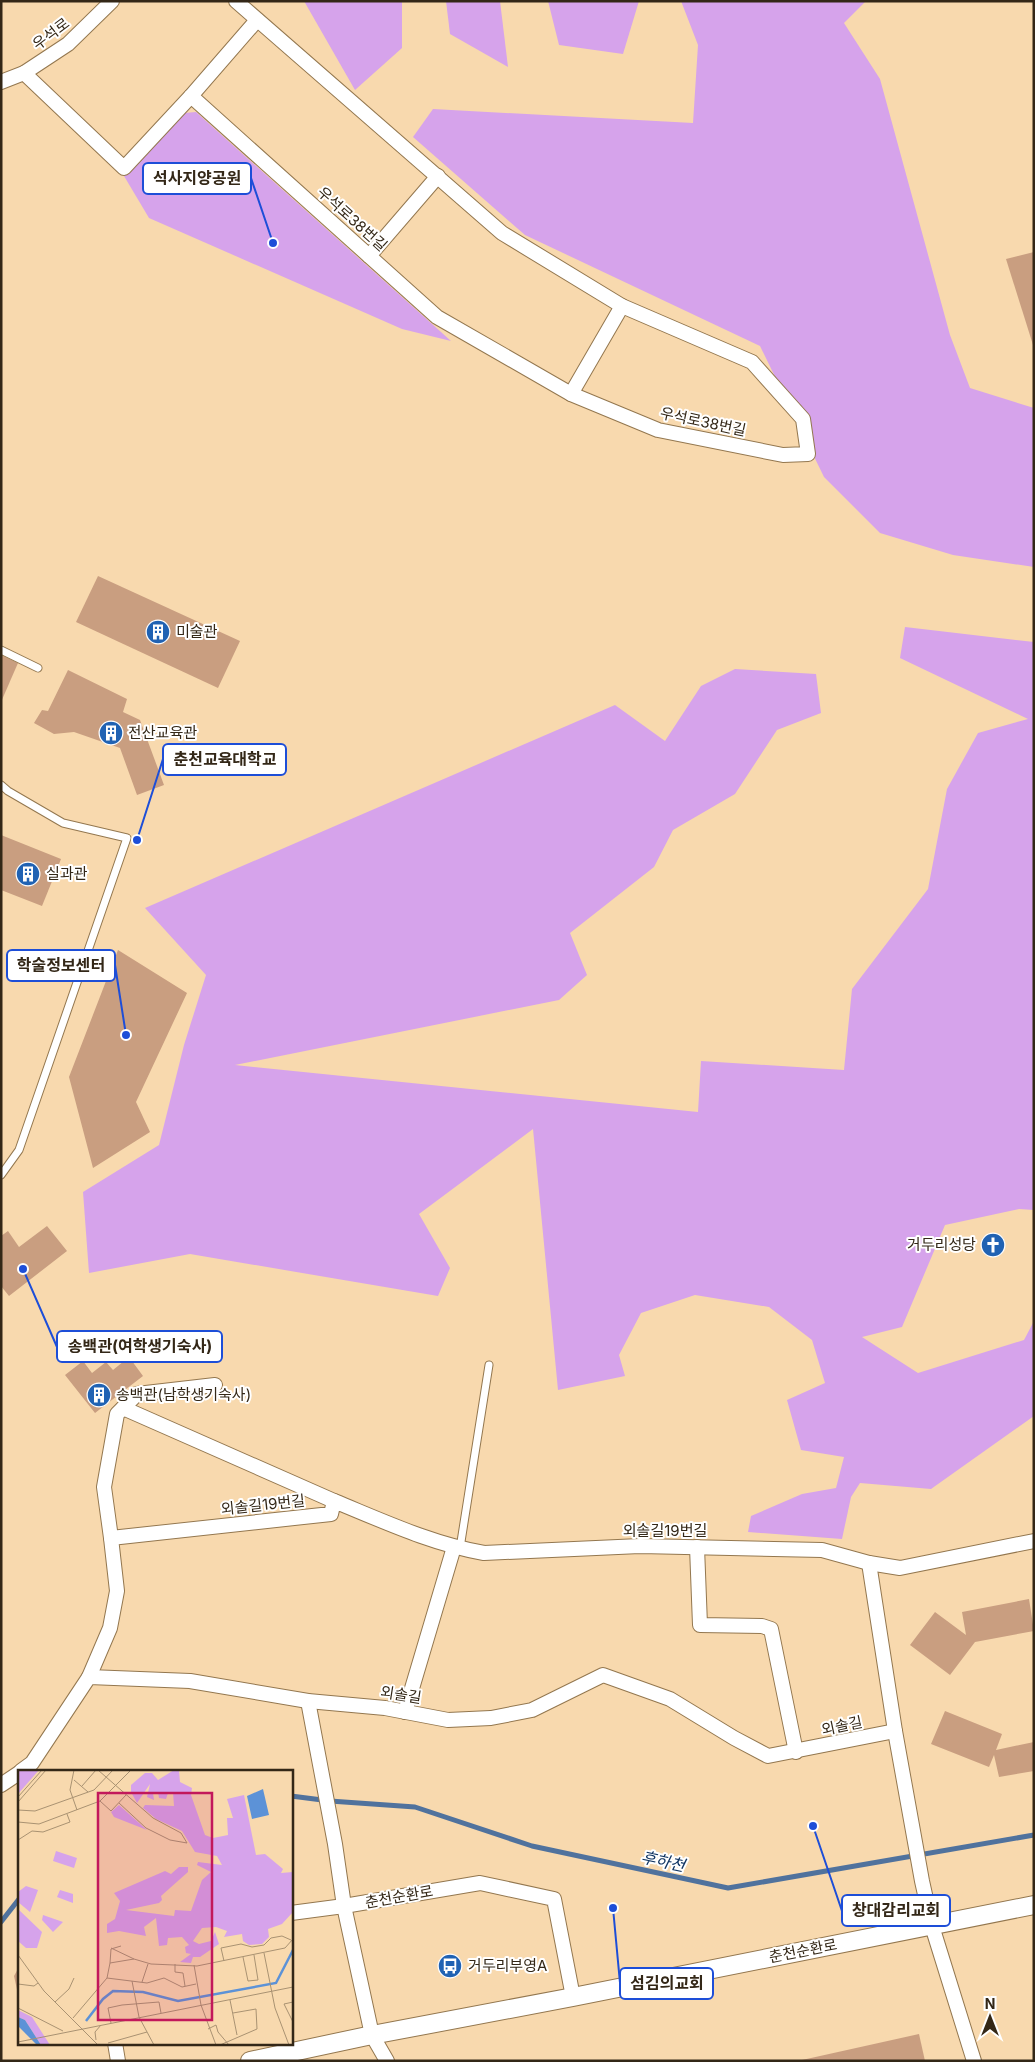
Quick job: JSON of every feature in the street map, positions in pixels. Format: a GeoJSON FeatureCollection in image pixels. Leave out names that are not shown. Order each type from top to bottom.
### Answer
{"type":"FeatureCollection","features":[{"type":"Feature","properties":{"kind":"street","name":"우석로"},"geometry":{"type":"LineString","coordinates":[[1,82],[24,73],[68,44],[112,1]]}},
{"type":"Feature","properties":{"kind":"street","name":"우석로38번길"},"geometry":{"type":"LineString","coordinates":[[191,96],[437,317],[571,394],[658,430],[783,455],[808,454],[803,419],[752,362],[622,306],[502,232],[236,1]]}},
{"type":"Feature","properties":{"kind":"street"},"geometry":{"type":"LineString","coordinates":[[24,73],[124,168],[191,96],[257,20]]}},
{"type":"Feature","properties":{"kind":"street"},"geometry":{"type":"LineString","coordinates":[[369,256],[438,176]]}},
{"type":"Feature","properties":{"kind":"street"},"geometry":{"type":"LineString","coordinates":[[571,394],[622,306]]}},
{"type":"Feature","properties":{"kind":"street"},"geometry":{"type":"LineString","coordinates":[[23,1770],[32,1763],[89,1677],[110,1628],[117,1591],[104,1487],[117,1414],[137,1394],[215,1385]]}},
{"type":"Feature","properties":{"kind":"street"},"geometry":{"type":"LineString","coordinates":[[124,1408],[334,1501]]}},
{"type":"Feature","properties":{"kind":"street","name":"외솔길19번길"},"geometry":{"type":"LineString","coordinates":[[111,1538],[331,1514],[334,1501],[419,1535],[457,1548],[484,1553],[640,1546],[822,1550],[869,1563],[900,1568],[1034,1541]]}},
{"type":"Feature","properties":{"kind":"street"},"geometry":{"type":"LineString","coordinates":[[697,1547],[700,1625],[762,1626],[771,1630],[796,1752]]}},
{"type":"Feature","properties":{"kind":"street"},"geometry":{"type":"LineString","coordinates":[[406,1712],[457,1548]]}},
{"type":"Feature","properties":{"kind":"street"},"geometry":{"type":"LineString","coordinates":[[869,1563],[895,1731],[922,1881],[932,1926],[974,2061]]}},
{"type":"Feature","properties":{"kind":"street","name":"외솔길"},"geometry":{"type":"LineString","coordinates":[[89,1677],[190,1681],[308,1701],[385,1708],[448,1720],[499,1716],[532,1710],[602,1675],[670,1699],[734,1738],[768,1756],[895,1731]]}},
{"type":"Feature","properties":{"kind":"street"},"geometry":{"type":"LineString","coordinates":[[308,1701],[335,1844],[344,1906],[372,2035],[387,2061]]}},
{"type":"Feature","properties":{"kind":"street"},"geometry":{"type":"LineString","coordinates":[[1,1785],[18,1773]]}},
{"type":"Feature","properties":{"kind":"street","name":"춘천순환로"},"geometry":{"type":"LineString","coordinates":[[292,1912],[344,1906],[480,1883],[554,1899],[573,1997]]}},
{"type":"Feature","properties":{"kind":"street","name":"춘천순환로"},"geometry":{"type":"LineString","coordinates":[[250,2061],[372,2035],[1034,1905]]}},
{"type":"Feature","properties":{"kind":"street"},"geometry":{"type":"LineString","coordinates":[[115,2044],[118,2061]]}},
{"type":"Feature","properties":{"kind":"lane"},"geometry":{"type":"LineString","coordinates":[[1,650],[38,668]]}},
{"type":"Feature","properties":{"kind":"lane"},"geometry":{"type":"LineString","coordinates":[[1,785],[63,823],[127,838],[19,1150],[1,1175]]}},
{"type":"Feature","properties":{"kind":"lane"},"geometry":{"type":"LineString","coordinates":[[457,1548],[489,1365]]}},
{"type":"Feature","properties":{"kind":"shaded area"},"geometry":{"type":"Polygon","coordinates":[[[304,1],[402,1],[402,48],[355,90],[304,1]]]}},
{"type":"Feature","properties":{"kind":"shaded area"},"geometry":{"type":"Polygon","coordinates":[[[446,1],[500,1],[508,67],[450,34],[446,1]]]}},
{"type":"Feature","properties":{"kind":"shaded area"},"geometry":{"type":"Polygon","coordinates":[[[548,1],[639,1],[623,54],[559,45],[548,1]]]}},
{"type":"Feature","properties":{"kind":"shaded area"},"geometry":{"type":"Polygon","coordinates":[[[681,1],[866,1],[844,23],[880,79],[950,335],[970,388],[1034,408],[1034,567],[953,555],[880,533],[824,477],[760,346],[525,235],[413,137],[433,109],[693,123],[698,45],[681,1]]]}},
{"type":"Feature","properties":{"kind":"shaded area"},"geometry":{"type":"Polygon","coordinates":[[[196,112],[451,341],[402,329],[149,218],[124,176],[184,113],[196,112]]]}},
{"type":"Feature","properties":{"kind":"shaded area"},"geometry":{"type":"Polygon","coordinates":[[[905,627],[1034,642],[1034,1210],[1019,1209],[945,1225],[902,1327],[862,1337],[918,1373],[1024,1340],[1034,1321],[1034,1416],[931,1489],[860,1483],[851,1497],[842,1539],[748,1532],[751,1516],[802,1494],[836,1488],[844,1457],[801,1450],[787,1400],[825,1383],[812,1340],[769,1307],[695,1295],[641,1313],[619,1355],[625,1376],[558,1390],[533,1129],[419,1214],[450,1268],[438,1296],[190,1254],[89,1273],[83,1192],[159,1145],[184,1045],[206,975],[145,908],[615,705],[665,741],[701,686],[735,669],[816,674],[821,713],[777,730],[735,794],[673,830],[654,867],[570,933],[587,975],[559,1000],[235,1065],[698,1112],[701,1061],[844,1070],[852,989],[928,889],[947,789],[978,733],[1028,719],[900,658],[905,627]]]}},
{"type":"Feature","properties":{"kind":"building"},"geometry":{"type":"Polygon","coordinates":[[[1034,252],[1034,345],[1033,345],[1006,259],[1034,252]]]}},
{"type":"Feature","properties":{"kind":"building","name":"미술관"},"geometry":{"type":"Polygon","coordinates":[[[98,576],[240,641],[218,688],[76,622],[98,576]]]}},
{"type":"Feature","properties":{"kind":"building"},"geometry":{"type":"Polygon","coordinates":[[[1,655],[18,663],[1,702],[1,655]]]}},
{"type":"Feature","properties":{"kind":"building","name":"전산교육관"},"geometry":{"type":"Polygon","coordinates":[[[68,670],[127,699],[123,712],[140,720],[164,785],[137,795],[120,748],[74,732],[54,734],[34,723],[42,710],[48,711],[68,670]]]}},
{"type":"Feature","properties":{"kind":"building","name":"실과관"},"geometry":{"type":"Polygon","coordinates":[[[1,835],[61,859],[42,906],[1,890],[1,835]]]}},
{"type":"Feature","properties":{"kind":"building"},"geometry":{"type":"Polygon","coordinates":[[[118,950],[187,993],[136,1102],[150,1132],[93,1168],[69,1077],[118,950]]]}},
{"type":"Feature","properties":{"kind":"building"},"geometry":{"type":"Polygon","coordinates":[[[47,1226],[67,1251],[9,1296],[1,1286],[1,1236],[8,1231],[19,1247],[47,1226]]]}},
{"type":"Feature","properties":{"kind":"building","name":"송백관(남학생기숙사)"},"geometry":{"type":"Polygon","coordinates":[[[129,1357],[143,1376],[95,1413],[65,1375],[83,1361],[92,1373],[106,1362],[113,1370],[129,1357]]]}},
{"type":"Feature","properties":{"kind":"building"},"geometry":{"type":"Polygon","coordinates":[[[1029,1599],[1034,1631],[975,1642],[950,1675],[910,1645],[935,1612],[966,1635],[962,1612],[1029,1599]]]}},
{"type":"Feature","properties":{"kind":"building"},"geometry":{"type":"Polygon","coordinates":[[[945,1711],[1002,1734],[996,1750],[1034,1742],[1034,1771],[999,1777],[994,1755],[989,1767],[931,1744],[945,1711]]]}},
{"type":"Feature","properties":{"kind":"building"},"geometry":{"type":"Polygon","coordinates":[[[18,1969],[18,1994],[14,1976],[18,1969]]]}},
{"type":"Feature","properties":{"kind":"building"},"geometry":{"type":"Polygon","coordinates":[[[919,2034],[925,2061],[802,2061],[802,2060],[919,2034]]]}},
{"type":"Feature","properties":{"kind":"waterway","name":"후하천"},"geometry":{"type":"LineString","coordinates":[[292,1796],[330,1801],[415,1807],[532,1846],[728,1888],[1034,1835]]}},
{"type":"Feature","properties":{"kind":"waterway","name":"후하천"},"geometry":{"type":"LineString","coordinates":[[1,1922],[18,1900]]}},
{"type":"Feature","properties":{"kind":"place","name":"석사지양공원"},"geometry":{"type":"Point","coordinates":[273,243]}},
{"type":"Feature","properties":{"kind":"place","name":"미술관"},"geometry":{"type":"Point","coordinates":[158,632]}},
{"type":"Feature","properties":{"kind":"place","name":"전산교육관"},"geometry":{"type":"Point","coordinates":[111,733]}},
{"type":"Feature","properties":{"kind":"place","name":"춘천교육대학교"},"geometry":{"type":"Point","coordinates":[137,840]}},
{"type":"Feature","properties":{"kind":"place","name":"실과관"},"geometry":{"type":"Point","coordinates":[28,874]}},
{"type":"Feature","properties":{"kind":"place","name":"학술정보센터"},"geometry":{"type":"Point","coordinates":[126,1035]}},
{"type":"Feature","properties":{"kind":"place","name":"거두리성당"},"geometry":{"type":"Point","coordinates":[993,1245]}},
{"type":"Feature","properties":{"kind":"place","name":"송백관(여학생기숙사)"},"geometry":{"type":"Point","coordinates":[23,1269]}},
{"type":"Feature","properties":{"kind":"place","name":"송백관(남학생기숙사)"},"geometry":{"type":"Point","coordinates":[99,1395]}},
{"type":"Feature","properties":{"kind":"place","name":"창대감리교회"},"geometry":{"type":"Point","coordinates":[813,1826]}},
{"type":"Feature","properties":{"kind":"place","name":"섬김의교회"},"geometry":{"type":"Point","coordinates":[613,1908]}},
{"type":"Feature","properties":{"kind":"place","name":"거두리부영A"},"geometry":{"type":"Point","coordinates":[450,1966]}}]}
